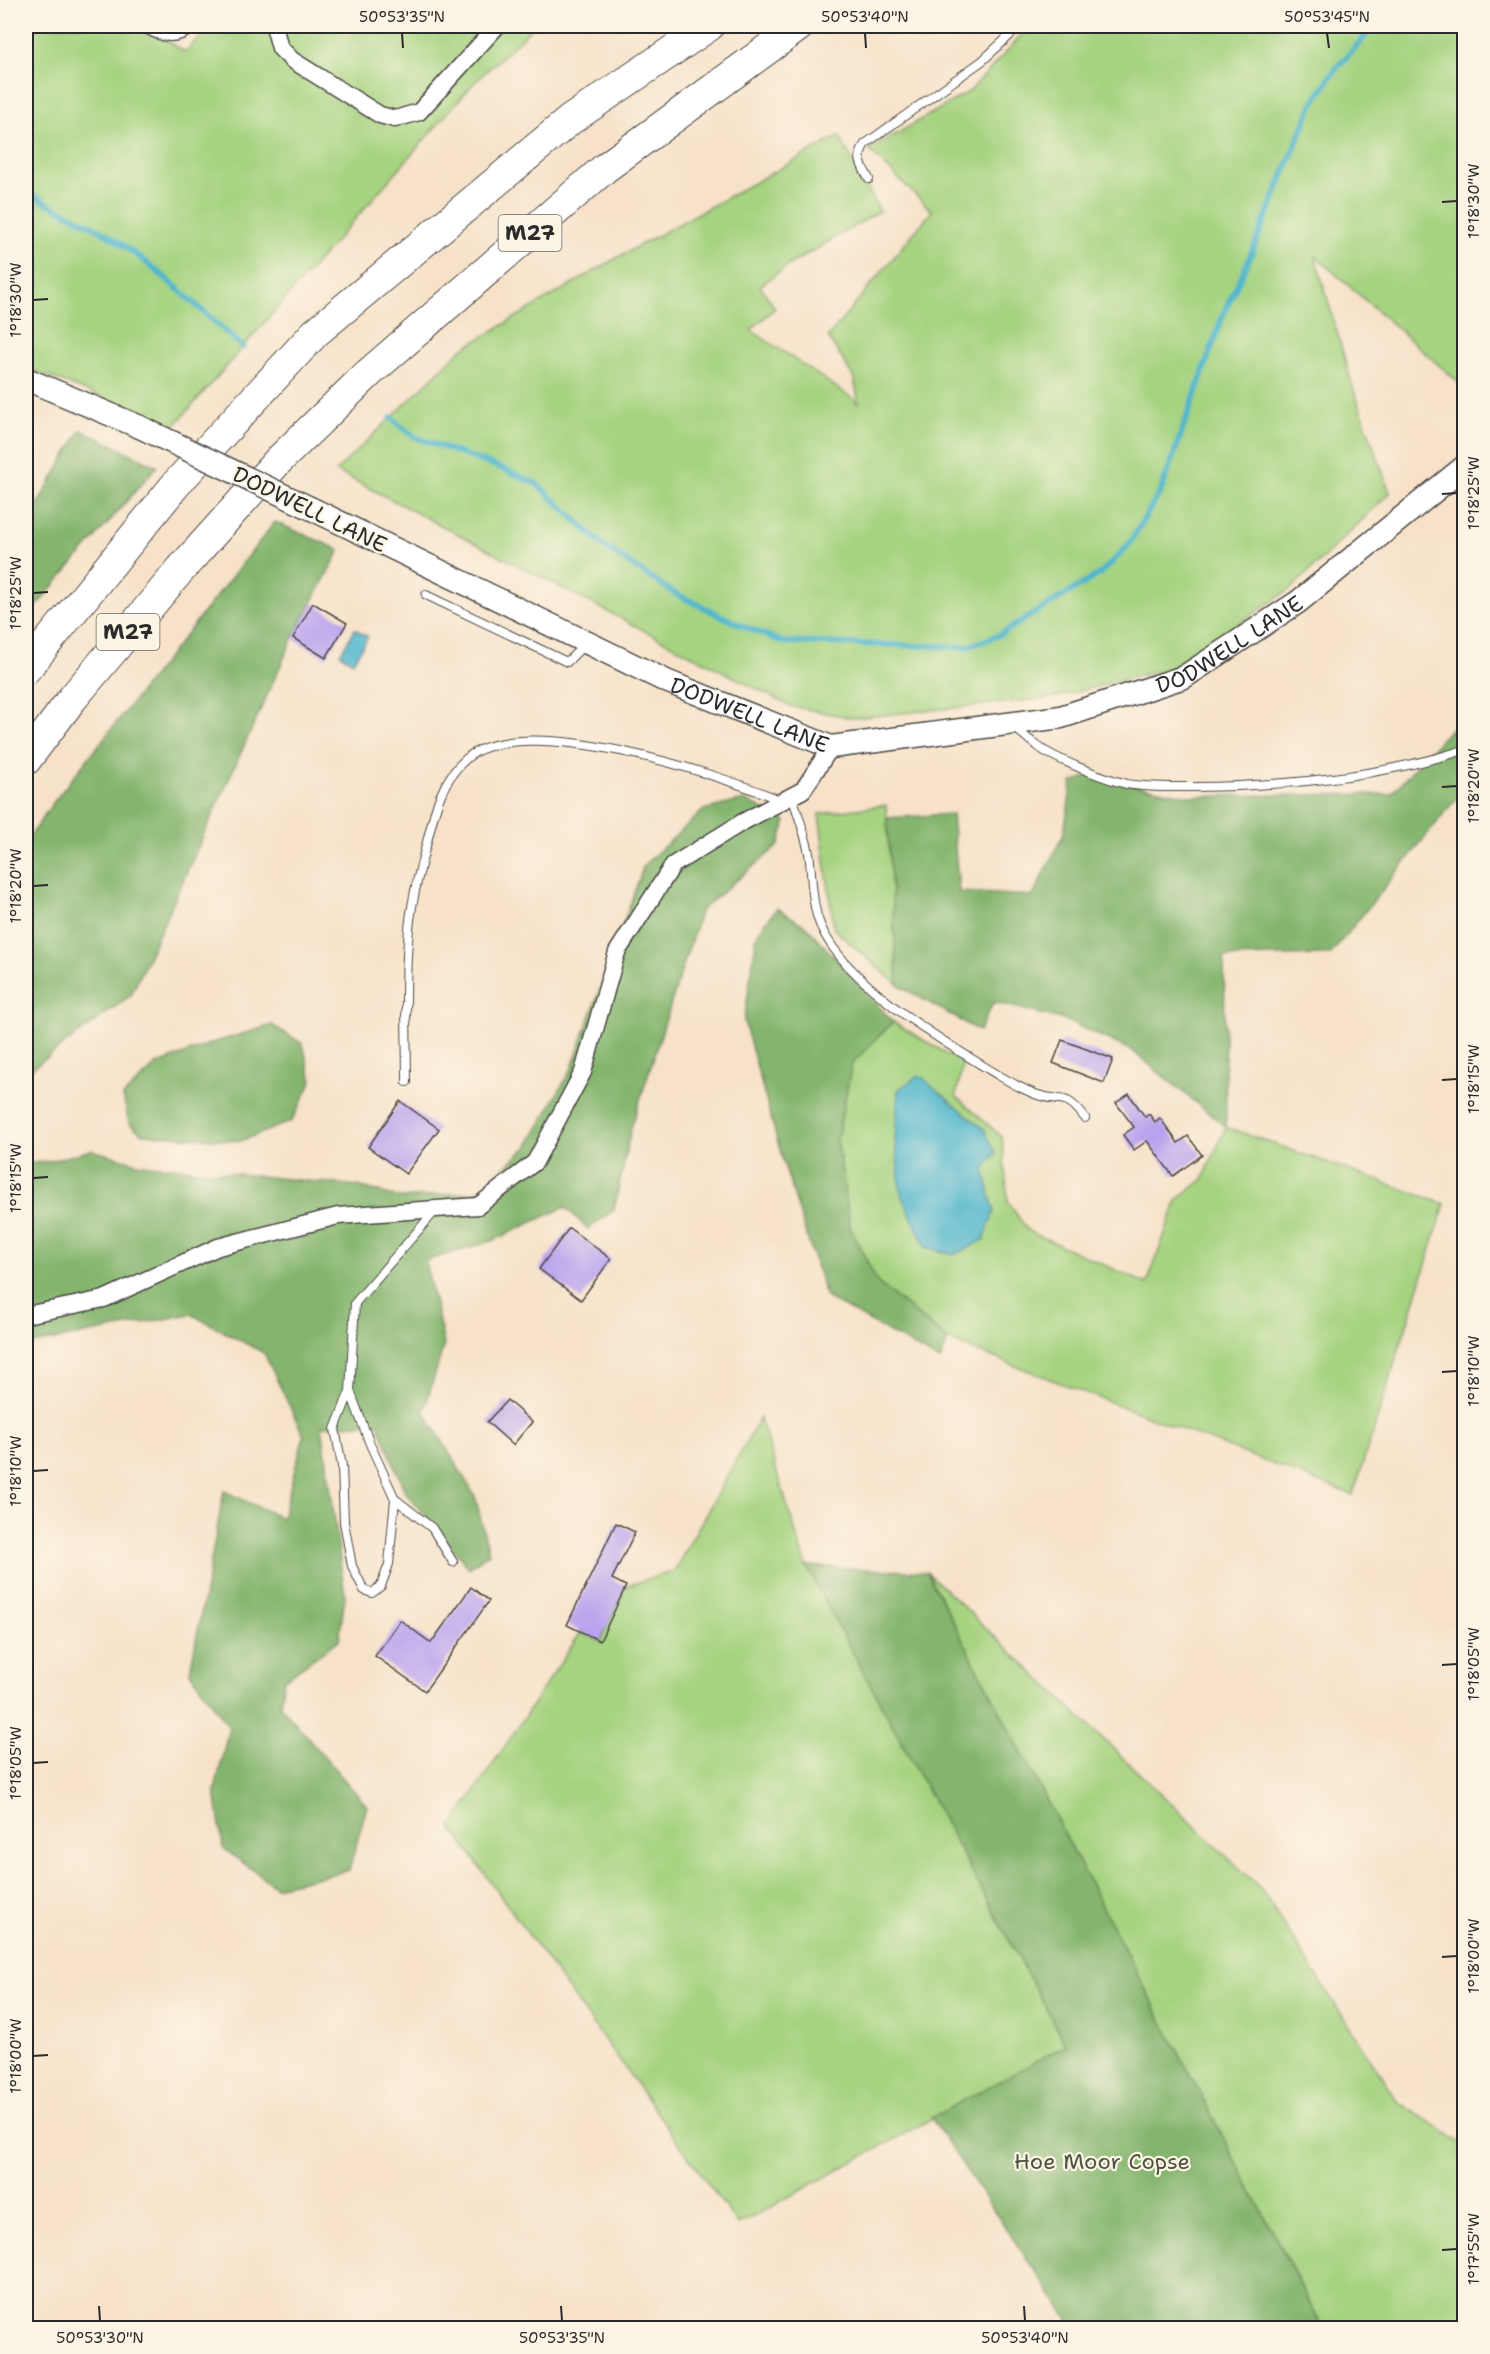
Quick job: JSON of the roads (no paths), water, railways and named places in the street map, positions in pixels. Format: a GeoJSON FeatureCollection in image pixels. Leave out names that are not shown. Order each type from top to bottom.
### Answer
{"type":"FeatureCollection","features":[{"type":"Feature","properties":{"kind":"highway","name":"M27"},"geometry":{"type":"LineString","coordinates":[[26,669],[177,483],[315,333],[570,120],[709,26]]}},
{"type":"Feature","properties":{"kind":"highway","name":"M27"},"geometry":{"type":"LineString","coordinates":[[26,760],[72,699],[181,569],[278,461],[369,373],[605,168],[799,26]]}},
{"type":"Feature","properties":{"kind":"street"},"geometry":{"type":"LineString","coordinates":[[149,26],[164,33],[172,33],[189,26]]}},
{"type":"Feature","properties":{"kind":"street"},"geometry":{"type":"LineString","coordinates":[[274,26],[280,48],[292,60],[380,115],[395,119],[419,112],[497,26]]}},
{"type":"Feature","properties":{"kind":"street","name":"DODWELL LANE"},"geometry":{"type":"LineString","coordinates":[[26,379],[140,428],[666,681],[831,747],[1061,717],[1184,677],[1298,602],[1464,467]]}},
{"type":"Feature","properties":{"kind":"street"},"geometry":{"type":"LineString","coordinates":[[26,1315],[104,1299],[218,1247],[338,1216],[478,1206],[536,1162],[583,1072],[617,952],[673,865],[741,823],[803,790],[831,747]]}},
{"type":"Feature","properties":{"kind":"lane"},"geometry":{"type":"LineString","coordinates":[[869,179],[861,163],[860,153],[865,144],[982,61],[1020,26]]}},
{"type":"Feature","properties":{"kind":"lane"},"geometry":{"type":"LineString","coordinates":[[426,595],[567,662],[588,642]]}},
{"type":"Feature","properties":{"kind":"lane"},"geometry":{"type":"LineString","coordinates":[[1009,723],[1044,750],[1067,761],[1127,784],[1163,787],[1237,786],[1303,781],[1404,766],[1464,750]]}},
{"type":"Feature","properties":{"kind":"lane"},"geometry":{"type":"LineString","coordinates":[[407,1082],[407,941],[417,881],[436,806],[444,784],[468,757],[510,741],[529,740],[597,747],[692,769],[787,799],[802,824],[817,917],[828,943],[850,969],[927,1032],[1003,1078],[1037,1095],[1062,1098],[1075,1105],[1085,1118]]}},
{"type":"Feature","properties":{"kind":"lane"},"geometry":{"type":"LineString","coordinates":[[395,1499],[389,1564],[381,1586],[372,1593],[364,1590],[352,1566],[344,1522],[342,1466],[335,1429],[350,1391],[355,1303],[436,1209]]}},
{"type":"Feature","properties":{"kind":"lane"},"geometry":{"type":"LineString","coordinates":[[350,1391],[370,1444],[395,1499],[432,1528],[453,1562]]}},
{"type":"Feature","properties":{"kind":"water"},"geometry":{"type":"Polygon","coordinates":[[[355,629],[368,637],[353,662],[340,654],[355,629]]]}},
{"type":"Feature","properties":{"kind":"water"},"geometry":{"type":"Polygon","coordinates":[[[919,1075],[984,1129],[996,1153],[984,1169],[994,1211],[984,1240],[954,1255],[926,1247],[901,1195],[895,1141],[898,1090],[919,1075]]]}},
{"type":"Feature","properties":{"kind":"waterway"},"geometry":{"type":"LineString","coordinates":[[391,418],[415,437],[537,484],[605,547],[674,593],[743,626],[783,642],[967,647],[999,635],[1101,573],[1127,547],[1161,491],[1224,312],[1247,264],[1312,105],[1334,71],[1374,26]]}},
{"type":"Feature","properties":{"kind":"waterway"},"geometry":{"type":"LineString","coordinates":[[26,190],[122,244],[175,286],[243,347]]}},
{"type":"Feature","properties":{"kind":"park label","name":"Hoe Moor Copse"},"geometry":{"type":"Point","coordinates":[1102,2161]}}]}
